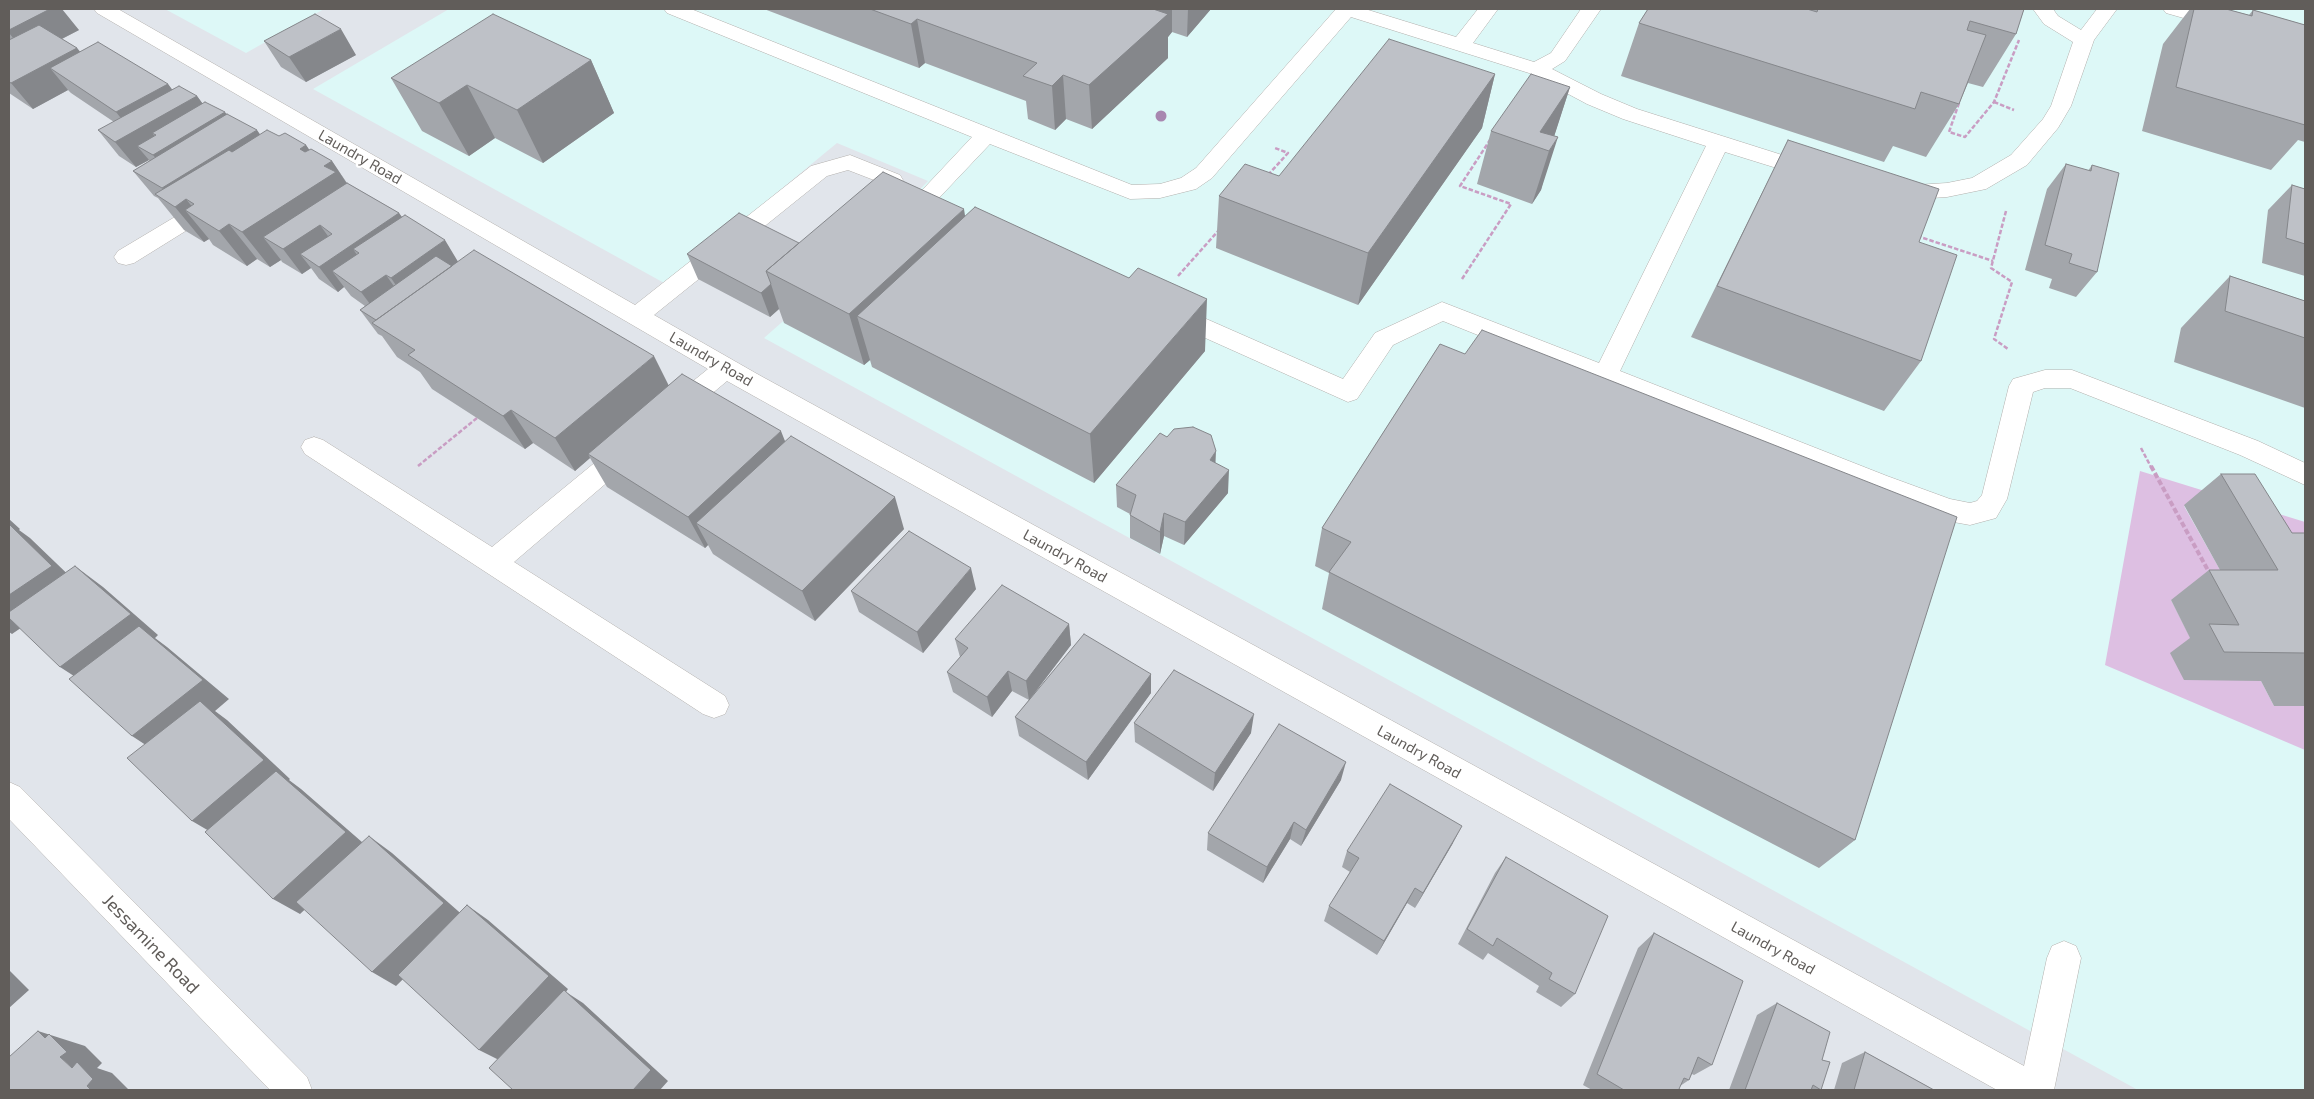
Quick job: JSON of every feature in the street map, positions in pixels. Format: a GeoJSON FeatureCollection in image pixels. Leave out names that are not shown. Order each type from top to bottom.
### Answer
{"type":"FeatureCollection","features":[{"type":"Feature","properties":{"kind":"street","name":"Laundry Road"},"geometry":{"type":"LineString","coordinates":[[104,9],[316,142],[2034,1090]]}},
{"type":"Feature","properties":{"kind":"street"},"geometry":{"type":"LineString","coordinates":[[674,9],[1130,192],[1160,191],[1188,184],[1204,173],[1347,9],[1536,69],[1594,99],[1830,178]]}},
{"type":"Feature","properties":{"kind":"street"},"geometry":{"type":"LineString","coordinates":[[1461,46],[1488,9]]}},
{"type":"Feature","properties":{"kind":"street"},"geometry":{"type":"LineString","coordinates":[[1536,69],[1558,57],[1591,9]]}},
{"type":"Feature","properties":{"kind":"street"},"geometry":{"type":"LineString","coordinates":[[2043,9],[2050,20],[2084,40]]}},
{"type":"Feature","properties":{"kind":"street"},"geometry":{"type":"LineString","coordinates":[[1884,190],[1902,193],[1947,190],[1978,184],[2019,160],[2051,123],[2061,106],[2084,40],[2107,9]]}},
{"type":"Feature","properties":{"kind":"street"},"geometry":{"type":"LineString","coordinates":[[2173,9],[2239,28]]}},
{"type":"Feature","properties":{"kind":"street"},"geometry":{"type":"LineString","coordinates":[[968,222],[923,201],[987,134]]}},
{"type":"Feature","properties":{"kind":"street"},"geometry":{"type":"LineString","coordinates":[[1605,376],[1719,142]]}},
{"type":"Feature","properties":{"kind":"street"},"geometry":{"type":"LineString","coordinates":[[636,317],[819,171],[834,165],[850,162],[892,180]]}},
{"type":"Feature","properties":{"kind":"street"},"geometry":{"type":"LineString","coordinates":[[126,257],[233,192]]}},
{"type":"Feature","properties":{"kind":"street"},"geometry":{"type":"LineString","coordinates":[[1153,304],[1348,392],[1384,339],[1442,311],[1878,484],[1948,510],[1970,514],[1986,510],[1994,499],[2022,386],[2045,379],[2072,379],[2249,448],[2305,475]]}},
{"type":"Feature","properties":{"kind":"street"},"geometry":{"type":"LineString","coordinates":[[493,563],[726,368]]}},
{"type":"Feature","properties":{"kind":"street"},"geometry":{"type":"LineString","coordinates":[[314,447],[714,705]]}},
{"type":"Feature","properties":{"kind":"street"},"geometry":{"type":"LineString","coordinates":[[2249,448],[2305,462]]}},
{"type":"Feature","properties":{"kind":"street","name":"Jessamine Road"},"geometry":{"type":"LineString","coordinates":[[9,797],[294,1090]]}},
{"type":"Feature","properties":{"kind":"street"},"geometry":{"type":"LineString","coordinates":[[2034,1090],[2064,958]]}},
{"type":"Feature","properties":{"kind":"path"},"geometry":{"type":"LineString","coordinates":[[1962,96],[1949,132],[1965,137],[1994,102],[2020,36]]}},
{"type":"Feature","properties":{"kind":"path"},"geometry":{"type":"LineString","coordinates":[[1994,102],[2051,123]]}},
{"type":"Feature","properties":{"kind":"path"},"geometry":{"type":"LineString","coordinates":[[1239,135],[1288,153],[1262,182]]}},
{"type":"Feature","properties":{"kind":"path"},"geometry":{"type":"LineString","coordinates":[[1442,311],[1511,204],[1460,186],[1490,139]]}},
{"type":"Feature","properties":{"kind":"path"},"geometry":{"type":"LineString","coordinates":[[2007,209],[1991,268],[2012,282],[1994,338],[2045,379]]}},
{"type":"Feature","properties":{"kind":"path"},"geometry":{"type":"LineString","coordinates":[[1153,304],[1224,225]]}},
{"type":"Feature","properties":{"kind":"path"},"geometry":{"type":"LineString","coordinates":[[1912,235],[1993,261]]}},
{"type":"Feature","properties":{"kind":"path"},"geometry":{"type":"LineString","coordinates":[[385,493],[477,418]]}},
{"type":"Feature","properties":{"kind":"path"},"geometry":{"type":"LineString","coordinates":[[2140,447],[2210,575]]}},
{"type":"Feature","properties":{"kind":"shaded area"},"geometry":{"type":"Polygon","coordinates":[[[165,9],[324,9],[246,53],[165,9]]]}},
{"type":"Feature","properties":{"kind":"shaded area"},"geometry":{"type":"Polygon","coordinates":[[[449,9],[2305,9],[2305,1090],[2138,1090],[764,338],[849,263],[928,181],[837,143],[666,284],[313,89],[449,9]]]}},
{"type":"Feature","properties":{"kind":"shaded area"},"geometry":{"type":"Polygon","coordinates":[[[2140,471],[2305,522],[2305,564],[2184,506],[2237,600],[2171,600],[2198,653],[2261,681],[2274,706],[2305,706],[2305,750],[2105,665],[2140,471]]]}},
{"type":"Feature","properties":{"kind":"building"},"geometry":{"type":"Polygon","coordinates":[[[9,9],[50,9],[9,30],[9,9]]]}},
{"type":"Feature","properties":{"kind":"building"},"geometry":{"type":"Polygon","coordinates":[[[870,9],[1153,9],[1168,14],[1089,85],[1063,75],[1052,86],[1023,76],[1037,63],[917,19],[911,24],[870,9]]]}},
{"type":"Feature","properties":{"kind":"building"},"geometry":{"type":"Polygon","coordinates":[[[1648,9],[1807,9],[1817,12],[1818,9],[2024,9],[2016,34],[1970,21],[1967,30],[1986,35],[1959,104],[1921,92],[1915,109],[1639,23],[1648,9]]]}},
{"type":"Feature","properties":{"kind":"building"},"geometry":{"type":"Polygon","coordinates":[[[2194,9],[2226,9],[2252,16],[2253,10],[2305,25],[2305,125],[2176,87],[2194,9]]]}},
{"type":"Feature","properties":{"kind":"building"},"geometry":{"type":"Polygon","coordinates":[[[315,14],[341,29],[289,57],[264,41],[315,14]]]}},
{"type":"Feature","properties":{"kind":"building"},"geometry":{"type":"Polygon","coordinates":[[[493,14],[591,60],[517,110],[467,85],[439,103],[391,78],[493,14]]]}},
{"type":"Feature","properties":{"kind":"building"},"geometry":{"type":"Polygon","coordinates":[[[39,25],[77,48],[11,83],[9,82],[9,40],[39,25]]]}},
{"type":"Feature","properties":{"kind":"building"},"geometry":{"type":"Polygon","coordinates":[[[1389,39],[1495,74],[1368,253],[1219,196],[1245,164],[1279,176],[1389,39]]]}},
{"type":"Feature","properties":{"kind":"building"},"geometry":{"type":"Polygon","coordinates":[[[98,42],[168,84],[116,112],[50,68],[98,42]]]}},
{"type":"Feature","properties":{"kind":"building"},"geometry":{"type":"Polygon","coordinates":[[[1531,74],[1570,87],[1540,132],[1558,137],[1549,151],[1491,131],[1531,74]]]}},
{"type":"Feature","properties":{"kind":"building"},"geometry":{"type":"Polygon","coordinates":[[[179,86],[197,96],[115,142],[98,130],[179,86]]]}},
{"type":"Feature","properties":{"kind":"building"},"geometry":{"type":"Polygon","coordinates":[[[205,102],[225,112],[153,155],[137,146],[156,135],[152,133],[205,102]]]}},
{"type":"Feature","properties":{"kind":"building"},"geometry":{"type":"Polygon","coordinates":[[[227,114],[257,130],[162,188],[133,171],[227,114]]]}},
{"type":"Feature","properties":{"kind":"building"},"geometry":{"type":"Polygon","coordinates":[[[267,130],[279,136],[285,133],[306,145],[300,149],[305,152],[311,149],[332,161],[324,166],[336,172],[242,232],[229,224],[219,231],[185,210],[194,204],[186,199],[175,207],[155,194],[229,150],[232,152],[267,130]]]}},
{"type":"Feature","properties":{"kind":"building"},"geometry":{"type":"Polygon","coordinates":[[[1788,140],[1939,189],[1919,242],[1957,255],[1921,361],[1717,286],[1788,140]]]}},
{"type":"Feature","properties":{"kind":"building"},"geometry":{"type":"Polygon","coordinates":[[[2066,164],[2091,171],[2092,165],[2119,173],[2097,272],[2069,263],[2072,254],[2045,245],[2066,164]]]}},
{"type":"Feature","properties":{"kind":"building"},"geometry":{"type":"Polygon","coordinates":[[[883,172],[964,209],[849,314],[766,271],[883,172]]]}},
{"type":"Feature","properties":{"kind":"building"},"geometry":{"type":"Polygon","coordinates":[[[347,183],[399,213],[319,267],[300,254],[332,234],[320,225],[283,249],[263,237],[347,183]]]}},
{"type":"Feature","properties":{"kind":"building"},"geometry":{"type":"Polygon","coordinates":[[[2292,185],[2305,189],[2305,244],[2286,238],[2292,185]]]}},
{"type":"Feature","properties":{"kind":"building"},"geometry":{"type":"Polygon","coordinates":[[[975,207],[1129,278],[1138,268],[1207,299],[1090,434],[857,316],[975,207]]]}},
{"type":"Feature","properties":{"kind":"building"},"geometry":{"type":"Polygon","coordinates":[[[739,213],[799,243],[766,271],[771,284],[761,293],[687,254],[739,213]]]}},
{"type":"Feature","properties":{"kind":"building"},"geometry":{"type":"Polygon","coordinates":[[[405,215],[445,240],[391,278],[386,275],[361,292],[332,271],[359,253],[353,249],[405,215]]]}},
{"type":"Feature","properties":{"kind":"building"},"geometry":{"type":"Polygon","coordinates":[[[474,250],[654,356],[555,438],[511,410],[503,416],[408,355],[415,350],[372,323],[474,250]]]}},
{"type":"Feature","properties":{"kind":"building"},"geometry":{"type":"Polygon","coordinates":[[[436,256],[452,266],[376,320],[360,310],[436,256]]]}},
{"type":"Feature","properties":{"kind":"building"},"geometry":{"type":"Polygon","coordinates":[[[2230,276],[2305,301],[2305,338],[2225,311],[2230,276]]]}},
{"type":"Feature","properties":{"kind":"building"},"geometry":{"type":"Polygon","coordinates":[[[1482,330],[1957,517],[1855,840],[1329,572],[1351,542],[1322,528],[1440,344],[1465,354],[1482,330]]]}},
{"type":"Feature","properties":{"kind":"building"},"geometry":{"type":"Polygon","coordinates":[[[682,374],[781,431],[688,517],[588,454],[682,374]]]}},
{"type":"Feature","properties":{"kind":"building"},"geometry":{"type":"Polygon","coordinates":[[[1193,427],[1211,435],[1216,451],[1210,460],[1229,470],[1185,522],[1164,513],[1160,532],[1130,515],[1136,495],[1116,485],[1160,433],[1167,437],[1174,429],[1193,427]]]}},
{"type":"Feature","properties":{"kind":"building"},"geometry":{"type":"Polygon","coordinates":[[[791,436],[895,497],[802,591],[696,523],[791,436]]]}},
{"type":"Feature","properties":{"kind":"building"},"geometry":{"type":"Polygon","coordinates":[[[2221,474],[2255,474],[2292,533],[2305,533],[2305,653],[2224,652],[2209,624],[2239,625],[2209,570],[2278,570],[2221,474]]]}},
{"type":"Feature","properties":{"kind":"building"},"geometry":{"type":"Polygon","coordinates":[[[9,524],[52,566],[9,595],[9,524]]]}},
{"type":"Feature","properties":{"kind":"building"},"geometry":{"type":"Polygon","coordinates":[[[909,531],[971,568],[917,632],[851,591],[909,531]]]}},
{"type":"Feature","properties":{"kind":"building"},"geometry":{"type":"Polygon","coordinates":[[[75,566],[131,614],[60,667],[9,618],[9,612],[75,566]]]}},
{"type":"Feature","properties":{"kind":"building"},"geometry":{"type":"Polygon","coordinates":[[[1002,585],[1069,624],[1026,681],[1008,671],[987,697],[947,672],[968,648],[955,639],[1002,585]]]}},
{"type":"Feature","properties":{"kind":"building"},"geometry":{"type":"Polygon","coordinates":[[[139,626],[203,680],[132,736],[69,679],[139,626]]]}},
{"type":"Feature","properties":{"kind":"building"},"geometry":{"type":"Polygon","coordinates":[[[1084,634],[1151,674],[1086,762],[1015,717],[1084,634]]]}},
{"type":"Feature","properties":{"kind":"building"},"geometry":{"type":"Polygon","coordinates":[[[1174,670],[1254,714],[1215,773],[1134,723],[1174,670]]]}},
{"type":"Feature","properties":{"kind":"building"},"geometry":{"type":"Polygon","coordinates":[[[200,701],[264,760],[192,821],[127,758],[200,701]]]}},
{"type":"Feature","properties":{"kind":"building"},"geometry":{"type":"Polygon","coordinates":[[[1279,724],[1346,762],[1306,830],[1294,822],[1267,867],[1208,833],[1279,724]]]}},
{"type":"Feature","properties":{"kind":"building"},"geometry":{"type":"Polygon","coordinates":[[[276,771],[346,832],[273,899],[205,832],[276,771]]]}},
{"type":"Feature","properties":{"kind":"building"},"geometry":{"type":"Polygon","coordinates":[[[1390,784],[1462,826],[1423,893],[1415,888],[1384,941],[1329,906],[1359,858],[1347,851],[1390,784]]]}},
{"type":"Feature","properties":{"kind":"building"},"geometry":{"type":"Polygon","coordinates":[[[369,836],[444,903],[372,972],[296,902],[369,836]]]}},
{"type":"Feature","properties":{"kind":"building"},"geometry":{"type":"Polygon","coordinates":[[[1506,857],[1608,916],[1575,994],[1549,979],[1552,973],[1497,938],[1493,946],[1467,929],[1506,857]]]}},
{"type":"Feature","properties":{"kind":"building"},"geometry":{"type":"Polygon","coordinates":[[[467,905],[549,976],[479,1050],[398,975],[467,905]]]}},
{"type":"Feature","properties":{"kind":"building"},"geometry":{"type":"Polygon","coordinates":[[[1654,933],[1743,981],[1712,1065],[1698,1057],[1689,1080],[1684,1078],[1679,1089],[1681,1090],[1624,1090],[1597,1074],[1654,933]]]}},
{"type":"Feature","properties":{"kind":"building"},"geometry":{"type":"Polygon","coordinates":[[[564,990],[651,1070],[633,1090],[513,1090],[489,1068],[564,990]]]}},
{"type":"Feature","properties":{"kind":"building"},"geometry":{"type":"Polygon","coordinates":[[[1777,1003],[1830,1032],[1822,1060],[1830,1062],[1821,1090],[1813,1085],[1811,1090],[1745,1090],[1777,1003]]]}},
{"type":"Feature","properties":{"kind":"building"},"geometry":{"type":"Polygon","coordinates":[[[38,1031],[45,1038],[49,1034],[67,1052],[60,1057],[72,1068],[77,1062],[93,1079],[87,1086],[91,1090],[9,1090],[9,1057],[38,1031]]]}},
{"type":"Feature","properties":{"kind":"building"},"geometry":{"type":"Polygon","coordinates":[[[1865,1052],[1934,1090],[1854,1090],[1865,1052]]]}}]}
